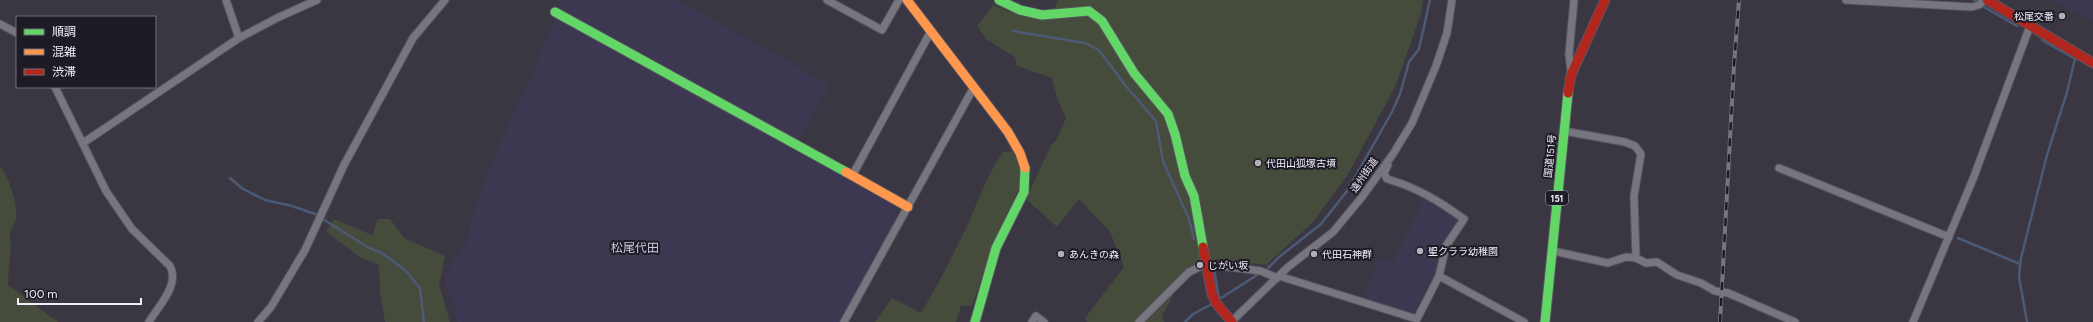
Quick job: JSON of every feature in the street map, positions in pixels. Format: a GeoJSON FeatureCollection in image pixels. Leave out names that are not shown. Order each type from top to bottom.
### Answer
{"type":"FeatureCollection","features":[{"type":"Feature","properties":{"kind":"main road"},"geometry":{"type":"LineString","coordinates":[[907,0],[1017,145],[1024,160],[1026,172],[1024,192],[996,248],[975,322]]}},
{"type":"Feature","properties":{"kind":"main road"},"geometry":{"type":"LineString","coordinates":[[999,0],[1017,10],[1037,14],[1057,15],[1078,10],[1089,12],[1102,20],[1124,58],[1168,114],[1173,124],[1186,184],[1194,196],[1212,294],[1216,303],[1231,322]]}},
{"type":"Feature","properties":{"kind":"main road","name":"国道151号"},"geometry":{"type":"LineString","coordinates":[[1545,322],[1571,75],[1605,0]]}},
{"type":"Feature","properties":{"kind":"main road"},"geometry":{"type":"LineString","coordinates":[[1985,0],[2093,63]]}},
{"type":"Feature","properties":{"kind":"main road"},"geometry":{"type":"LineString","coordinates":[[555,12],[908,207]]}},
{"type":"Feature","properties":{"kind":"street"},"geometry":{"type":"LineString","coordinates":[[226,0],[239,38]]}},
{"type":"Feature","properties":{"kind":"street"},"geometry":{"type":"LineString","coordinates":[[83,143],[239,38],[279,17],[317,0]]}},
{"type":"Feature","properties":{"kind":"street"},"geometry":{"type":"LineString","coordinates":[[258,322],[271,307],[302,256],[344,165],[414,38],[445,0]]}},
{"type":"Feature","properties":{"kind":"street"},"geometry":{"type":"LineString","coordinates":[[827,0],[882,30],[899,0]]}},
{"type":"Feature","properties":{"kind":"street","name":"遠州街道"},"geometry":{"type":"LineString","coordinates":[[1231,322],[1278,277],[1333,232],[1362,197],[1393,154],[1412,123],[1436,66],[1447,33],[1452,0]]}},
{"type":"Feature","properties":{"kind":"street"},"geometry":{"type":"LineString","coordinates":[[1571,75],[1569,54],[1574,0]]}},
{"type":"Feature","properties":{"kind":"street"},"geometry":{"type":"LineString","coordinates":[[1846,0],[1972,7],[1979,6],[1985,0]]}},
{"type":"Feature","properties":{"kind":"street"},"geometry":{"type":"LineString","coordinates":[[0,24],[16,32]]}},
{"type":"Feature","properties":{"kind":"street"},"geometry":{"type":"LineString","coordinates":[[1913,322],[1973,179],[2030,26]]}},
{"type":"Feature","properties":{"kind":"street"},"geometry":{"type":"LineString","coordinates":[[852,176],[931,31]]}},
{"type":"Feature","properties":{"kind":"street"},"geometry":{"type":"LineString","coordinates":[[844,322],[974,87]]}},
{"type":"Feature","properties":{"kind":"street"},"geometry":{"type":"LineString","coordinates":[[56,88],[106,191],[132,229],[170,266],[173,273],[174,283],[149,322]]}},
{"type":"Feature","properties":{"kind":"street"},"geometry":{"type":"LineString","coordinates":[[1564,131],[1625,142],[1635,146],[1641,154],[1634,196],[1636,258]]}},
{"type":"Feature","properties":{"kind":"street"},"geometry":{"type":"LineString","coordinates":[[1387,179],[1384,173],[1393,154]]}},
{"type":"Feature","properties":{"kind":"street"},"geometry":{"type":"LineString","coordinates":[[1779,168],[1949,237]]}},
{"type":"Feature","properties":{"kind":"street"},"geometry":{"type":"LineString","coordinates":[[1139,322],[1189,272],[1206,264],[1261,271],[1417,319],[1440,276],[1446,246],[1464,219],[1437,199],[1403,183],[1387,179],[1376,182],[1366,197],[1362,197]]}},
{"type":"Feature","properties":{"kind":"street"},"geometry":{"type":"LineString","coordinates":[[1552,251],[1608,263],[1626,256],[1636,258],[1646,263],[1657,262],[1677,275],[1701,282],[1715,291],[1728,293],[1790,321]]}},
{"type":"Feature","properties":{"kind":"street"},"geometry":{"type":"LineString","coordinates":[[1440,276],[1524,322]]}},
{"type":"Feature","properties":{"kind":"street"},"geometry":{"type":"LineString","coordinates":[[1032,322],[1036,316],[1044,322]]}},
{"type":"Feature","properties":{"kind":"shaded area"},"geometry":{"type":"Polygon","coordinates":[[[562,0],[678,0],[830,85],[798,142],[559,9],[562,0]]]}},
{"type":"Feature","properties":{"kind":"shaded area"},"geometry":{"type":"Polygon","coordinates":[[[2052,0],[2093,0],[2093,22],[2052,0]]]}},
{"type":"Feature","properties":{"kind":"shaded area"},"geometry":{"type":"Polygon","coordinates":[[[556,17],[894,204],[898,218],[841,322],[457,322],[454,306],[446,287],[446,274],[455,257],[465,245],[477,201],[488,171],[518,103],[532,77],[541,47],[556,17]]]}},
{"type":"Feature","properties":{"kind":"shaded area","name":"聖クララ幼稚園"},"geometry":{"type":"Polygon","coordinates":[[[1425,196],[1458,219],[1459,222],[1436,273],[1413,312],[1409,315],[1363,301],[1379,257],[1394,261],[1425,196]]]}},
{"type":"Feature","properties":{"kind":"green space"},"geometry":{"type":"Polygon","coordinates":[[[1058,0],[1423,0],[1421,13],[1396,85],[1348,174],[1314,221],[1266,265],[1216,259],[1180,282],[1162,316],[1164,322],[1087,322],[1085,318],[1124,267],[1110,232],[1079,199],[1057,227],[1026,199],[1051,145],[1057,139],[1066,118],[1057,98],[1052,78],[1017,66],[1015,57],[987,40],[977,26],[993,5],[1012,13],[1051,18],[1058,0]]]}},
{"type":"Feature","properties":{"kind":"green space"},"geometry":{"type":"Polygon","coordinates":[[[1014,151],[1023,179],[999,231],[972,306],[961,306],[956,322],[875,322],[892,298],[921,313],[967,226],[987,179],[997,161],[1003,152],[1014,151]]]}},
{"type":"Feature","properties":{"kind":"green space"},"geometry":{"type":"Polygon","coordinates":[[[0,166],[7,177],[16,206],[16,219],[10,234],[11,248],[8,285],[58,322],[0,322],[0,166]]]}},
{"type":"Feature","properties":{"kind":"green space"},"geometry":{"type":"Polygon","coordinates":[[[334,219],[372,235],[378,219],[390,219],[404,238],[445,256],[439,285],[450,322],[385,322],[380,292],[379,265],[361,258],[326,232],[334,219]]]}},
{"type":"Feature","properties":{"kind":"waterway"},"geometry":{"type":"LineString","coordinates":[[1268,268],[1279,257],[1321,224],[1347,191],[1392,112],[1400,94],[1409,62],[1419,49],[1430,0]]}},
{"type":"Feature","properties":{"kind":"waterway"},"geometry":{"type":"LineString","coordinates":[[1984,7],[2017,26]]}},
{"type":"Feature","properties":{"kind":"waterway"},"geometry":{"type":"LineString","coordinates":[[1013,31],[1085,43],[1099,50],[1125,85],[1156,121],[1163,161],[1189,219],[1194,239]]}},
{"type":"Feature","properties":{"kind":"waterway"},"geometry":{"type":"LineString","coordinates":[[2027,322],[2019,277],[2021,258],[2047,155],[2067,92],[2075,59],[2042,40]]}},
{"type":"Feature","properties":{"kind":"waterway"},"geometry":{"type":"LineString","coordinates":[[230,178],[243,189],[265,200],[292,206],[315,214],[369,248],[382,253],[405,270],[420,288],[424,322]]}},
{"type":"Feature","properties":{"kind":"waterway"},"geometry":{"type":"LineString","coordinates":[[1958,238],[2020,264]]}},
{"type":"Feature","properties":{"kind":"waterway"},"geometry":{"type":"LineString","coordinates":[[1214,269],[1219,298]]}},
{"type":"Feature","properties":{"kind":"waterway"},"geometry":{"type":"LineString","coordinates":[[1218,300],[1257,275]]}},
{"type":"Feature","properties":{"kind":"waterway"},"geometry":{"type":"LineString","coordinates":[[1185,322],[1193,314],[1212,304]]}},
{"type":"Feature","properties":{"kind":"railway"},"geometry":{"type":"LineString","coordinates":[[1720,322],[1739,0]]}},
{"type":"Feature","properties":{"kind":"traffic: fast"},"geometry":{"type":"LineString","coordinates":[[999,0],[1020,10],[1042,15],[1089,11],[1102,21],[1134,73],[1168,114],[1175,134],[1185,176],[1194,196],[1203,247]]}},
{"type":"Feature","properties":{"kind":"traffic: fast"},"geometry":{"type":"LineString","coordinates":[[555,12],[846,172]]}},
{"type":"Feature","properties":{"kind":"traffic: fast"},"geometry":{"type":"LineString","coordinates":[[1545,322],[1568,93]]}},
{"type":"Feature","properties":{"kind":"traffic: fast"},"geometry":{"type":"LineString","coordinates":[[975,322],[996,248],[1024,192],[1025,168]]}},
{"type":"Feature","properties":{"kind":"traffic: slow"},"geometry":{"type":"LineString","coordinates":[[907,0],[1008,132],[1020,153],[1025,168]]}},
{"type":"Feature","properties":{"kind":"traffic: slow"},"geometry":{"type":"LineString","coordinates":[[846,172],[908,207]]}},
{"type":"Feature","properties":{"kind":"traffic: jam"},"geometry":{"type":"LineString","coordinates":[[1568,93],[1571,75],[1605,0]]}},
{"type":"Feature","properties":{"kind":"traffic: jam"},"geometry":{"type":"LineString","coordinates":[[1987,0],[2093,63]]}},
{"type":"Feature","properties":{"kind":"traffic: jam"},"geometry":{"type":"LineString","coordinates":[[1203,247],[1212,294],[1216,303],[1232,322]]}},
{"type":"Feature","properties":{"kind":"place","name":"松尾交番"},"geometry":{"type":"Point","coordinates":[2062,16]}},
{"type":"Feature","properties":{"kind":"place","name":"代田山狐塚古墳"},"geometry":{"type":"Point","coordinates":[1258,163]}},
{"type":"Feature","properties":{"kind":"place","name":"聖クララ幼稚園"},"geometry":{"type":"Point","coordinates":[1420,251]}},
{"type":"Feature","properties":{"kind":"place","name":"あんきの森"},"geometry":{"type":"Point","coordinates":[1061,254]}},
{"type":"Feature","properties":{"kind":"place","name":"代田石神群"},"geometry":{"type":"Point","coordinates":[1314,254]}},
{"type":"Feature","properties":{"kind":"place","name":"じがい坂"},"geometry":{"type":"Point","coordinates":[1200,265]}},
{"type":"Feature","properties":{"kind":"district","name":"松尾代田"},"geometry":{"type":"Point","coordinates":[635,248]}}]}
